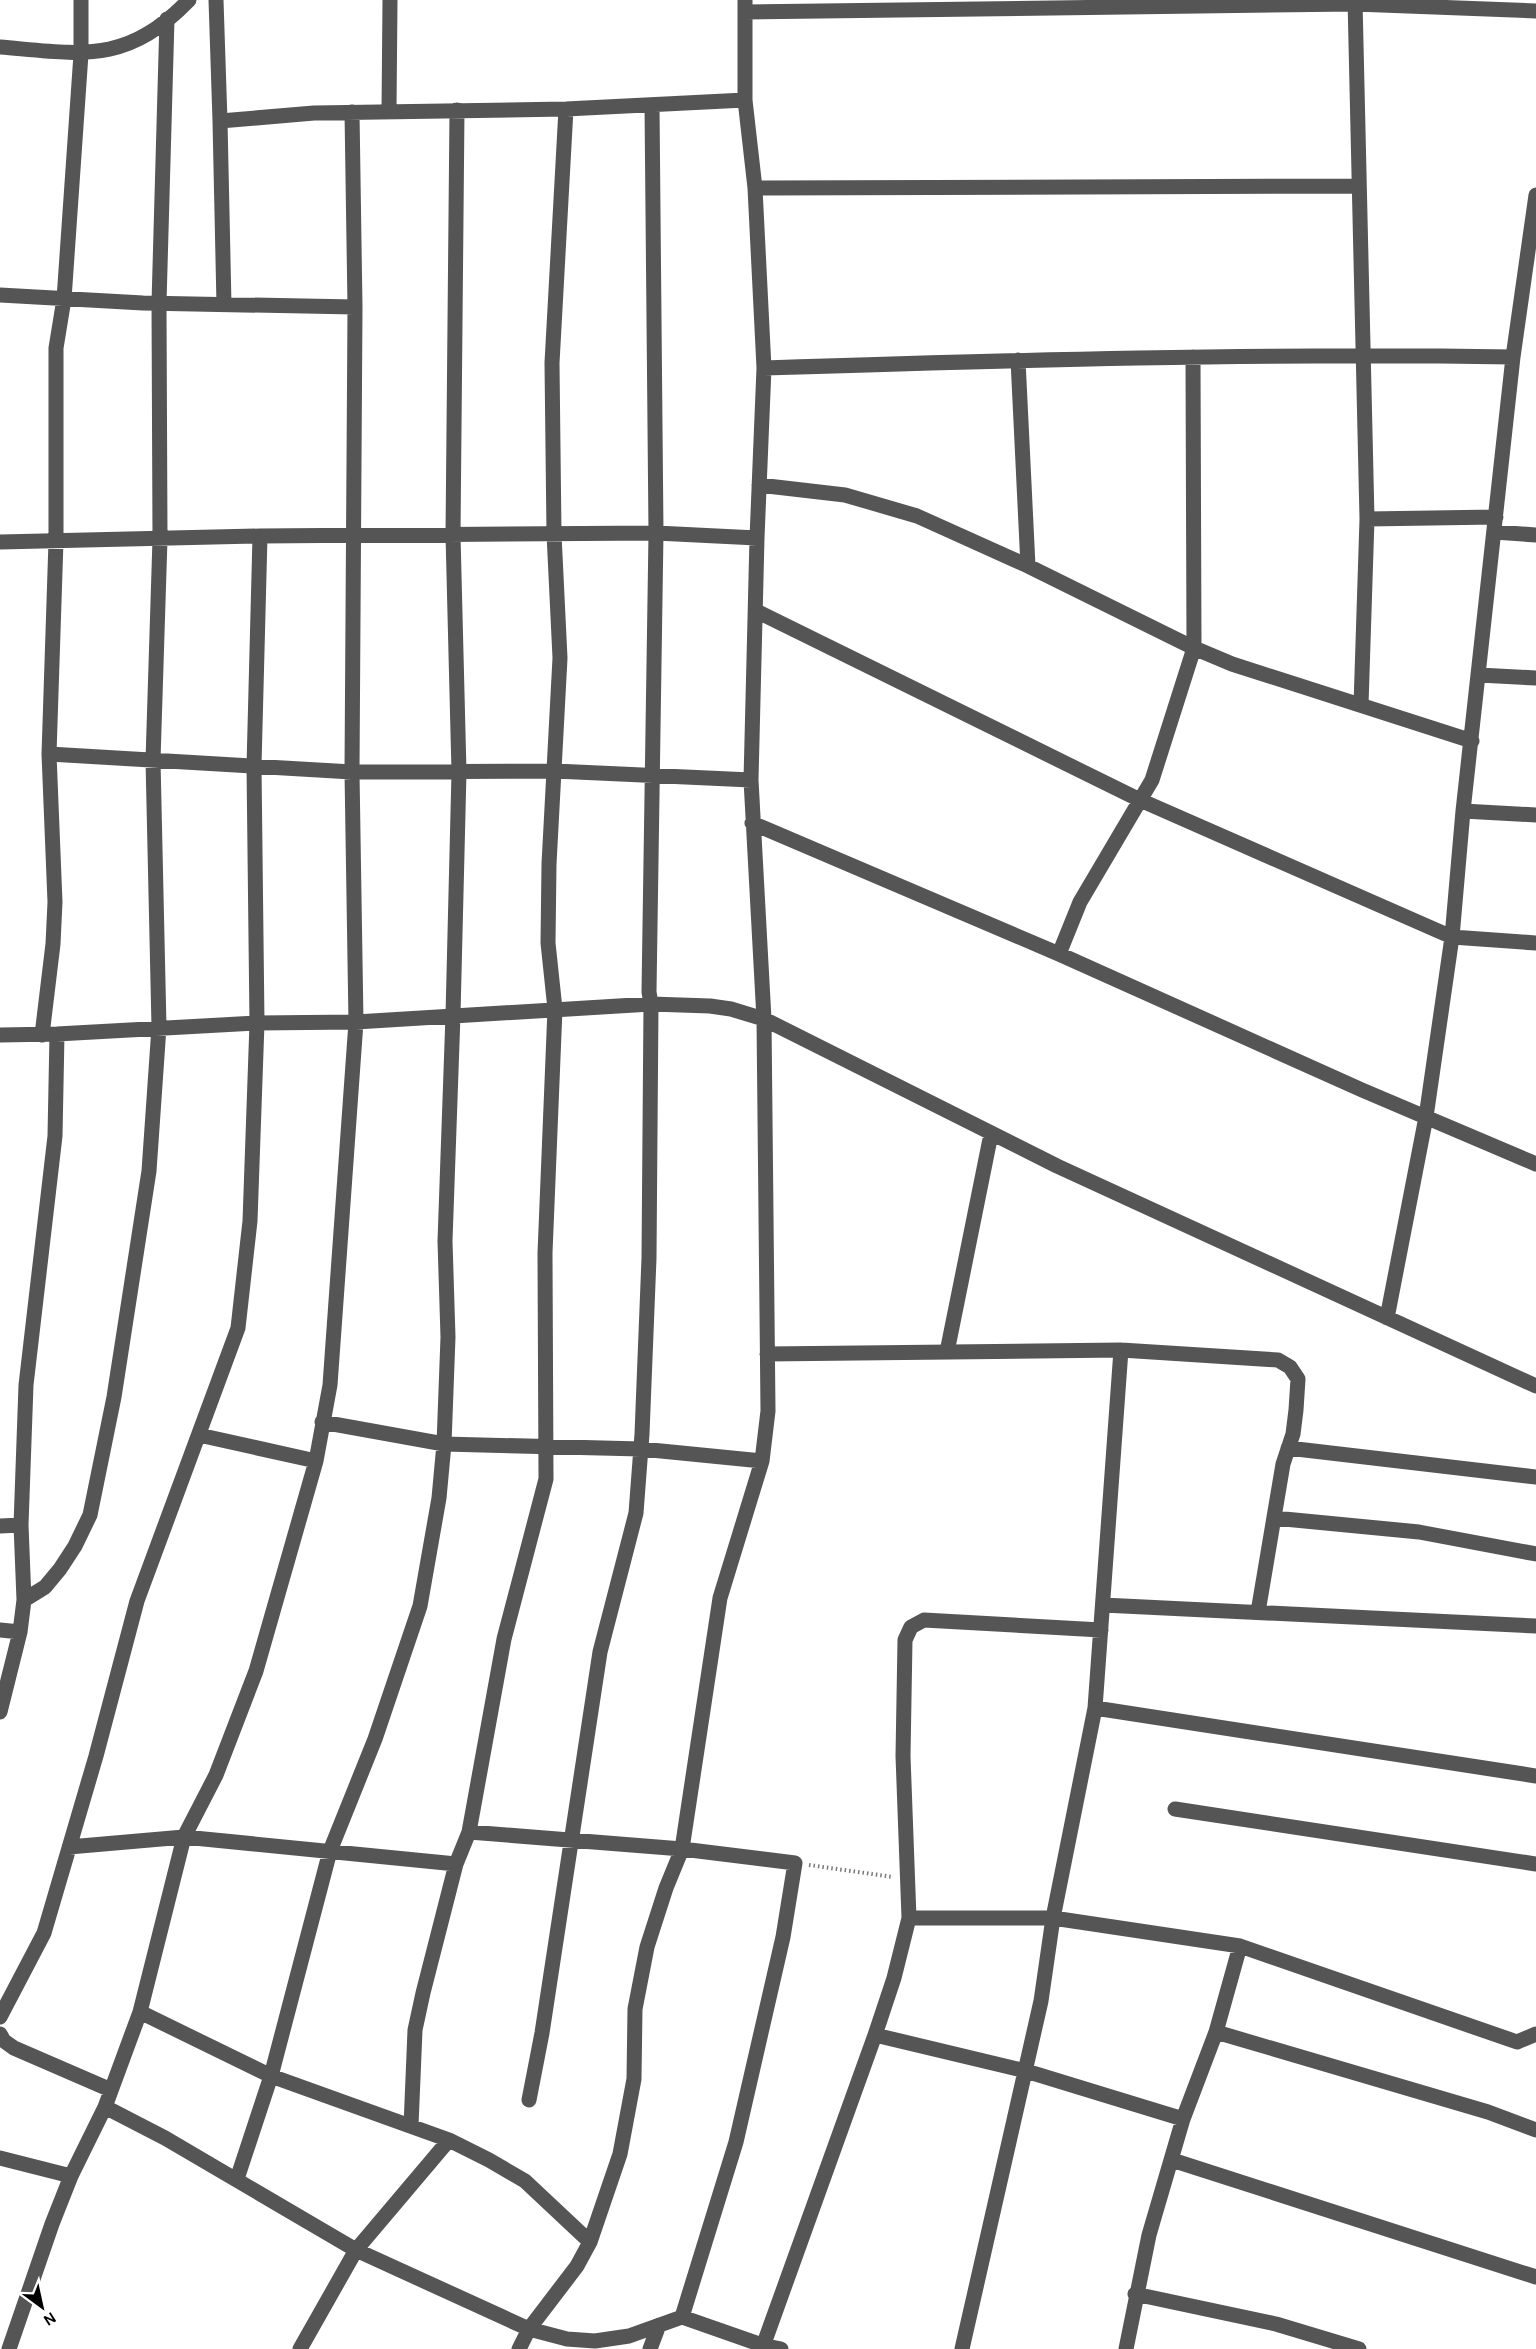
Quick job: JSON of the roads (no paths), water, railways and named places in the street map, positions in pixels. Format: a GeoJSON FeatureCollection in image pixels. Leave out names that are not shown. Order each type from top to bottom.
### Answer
{"type":"FeatureCollection","features":[{"type":"Feature","properties":{"kind":"street"},"geometry":{"type":"LineString","coordinates":[[0,1712],[20,1632],[24,1599],[21,1525],[26,1385],[55,1136],[49,1034],[55,902],[49,754],[56,541],[55,364],[64,299],[81,54],[81,0]]}},
{"type":"Feature","properties":{"kind":"street"},"geometry":{"type":"LineString","coordinates":[[0,47],[81,54],[113,49],[145,38],[189,0]]}},
{"type":"Feature","properties":{"kind":"street"},"geometry":{"type":"LineString","coordinates":[[216,0],[224,305]]}},
{"type":"Feature","properties":{"kind":"street"},"geometry":{"type":"LineString","coordinates":[[388,111],[390,0]]}},
{"type":"Feature","properties":{"kind":"street"},"geometry":{"type":"LineString","coordinates":[[1355,2],[1367,519],[1361,705]]}},
{"type":"Feature","properties":{"kind":"street"},"geometry":{"type":"LineString","coordinates":[[519,2349],[529,2329],[577,2266],[590,2242],[620,2154],[634,2079],[635,2009],[647,1947],[666,1888],[682,1849],[720,1598],[762,1461],[768,1411],[764,1019],[751,780],[764,368],[754,188],[745,100],[745,6],[1355,2],[1536,11]]}},
{"type":"Feature","properties":{"kind":"street"},"geometry":{"type":"LineString","coordinates":[[24,1599],[45,1587],[60,1569],[75,1546],[90,1515],[114,1397],[149,1171],[159,1027],[153,760],[160,539],[159,303],[167,19]]}},
{"type":"Feature","properties":{"kind":"street"},"geometry":{"type":"LineString","coordinates":[[220,121],[352,112],[566,110],[745,100]]}},
{"type":"Feature","properties":{"kind":"street"},"geometry":{"type":"LineString","coordinates":[[529,2100],[542,2033],[600,1652],[636,1513],[641,1449],[649,1258],[651,1004],[649,992],[656,533],[652,105]]}},
{"type":"Feature","properties":{"kind":"street"},"geometry":{"type":"LineString","coordinates":[[237,2179],[271,2076],[330,1851],[375,1739],[420,1606],[439,1498],[444,1444],[448,1337],[445,1241],[459,772],[453,536],[457,110]]}},
{"type":"Feature","properties":{"kind":"street"},"geometry":{"type":"LineString","coordinates":[[411,2126],[415,2030],[456,1864],[469,1832],[504,1639],[546,1479],[545,1253],[555,1009],[548,943],[549,864],[560,658],[554,534],[552,363],[566,110]]}},
{"type":"Feature","properties":{"kind":"street"},"geometry":{"type":"LineString","coordinates":[[9,2349],[52,2224],[71,2176],[105,2107],[140,2012],[184,1837],[216,1775],[256,1671],[316,1461],[330,1385],[356,1022],[352,771],[355,307],[352,112]]}},
{"type":"Feature","properties":{"kind":"street"},"geometry":{"type":"LineString","coordinates":[[754,188],[1359,186]]}},
{"type":"Feature","properties":{"kind":"street"},"geometry":{"type":"LineString","coordinates":[[1387,1318],[1426,1117],[1452,937],[1463,811],[1512,357],[1529,291],[1536,195]]}},
{"type":"Feature","properties":{"kind":"street"},"geometry":{"type":"LineString","coordinates":[[0,295],[159,303],[355,307]]}},
{"type":"Feature","properties":{"kind":"street"},"geometry":{"type":"LineString","coordinates":[[764,368],[1018,360],[1363,354],[1512,357]]}},
{"type":"Feature","properties":{"kind":"street"},"geometry":{"type":"LineString","coordinates":[[1059,954],[1080,902],[1152,780],[1194,648],[1193,357]]}},
{"type":"Feature","properties":{"kind":"street"},"geometry":{"type":"LineString","coordinates":[[1018,360],[1028,566]]}},
{"type":"Feature","properties":{"kind":"street"},"geometry":{"type":"LineString","coordinates":[[759,485],[845,495],[917,516],[1028,566],[1194,648],[1232,664],[1472,741]]}},
{"type":"Feature","properties":{"kind":"street"},"geometry":{"type":"LineString","coordinates":[[1367,519],[1495,524],[1536,535]]}},
{"type":"Feature","properties":{"kind":"street"},"geometry":{"type":"LineString","coordinates":[[0,542],[260,536],[656,533],[757,538]]}},
{"type":"Feature","properties":{"kind":"street"},"geometry":{"type":"LineString","coordinates":[[0,2017],[44,1933],[96,1756],[136,1601],[238,1328],[250,1221],[257,1023],[254,766],[260,536]]}},
{"type":"Feature","properties":{"kind":"street"},"geometry":{"type":"LineString","coordinates":[[756,610],[1140,800],[1452,937],[1536,943]]}},
{"type":"Feature","properties":{"kind":"street"},"geometry":{"type":"LineString","coordinates":[[1479,675],[1536,678]]}},
{"type":"Feature","properties":{"kind":"street"},"geometry":{"type":"LineString","coordinates":[[49,754],[352,771],[555,771],[751,780]]}},
{"type":"Feature","properties":{"kind":"street"},"geometry":{"type":"LineString","coordinates":[[1463,811],[1536,815]]}},
{"type":"Feature","properties":{"kind":"street"},"geometry":{"type":"LineString","coordinates":[[752,823],[1059,954],[1536,1164]]}},
{"type":"Feature","properties":{"kind":"street"},"geometry":{"type":"LineString","coordinates":[[0,1035],[257,1023],[356,1022],[651,1004],[710,1006],[764,1019],[991,1134],[1536,1386]]}},
{"type":"Feature","properties":{"kind":"street"},"geometry":{"type":"LineString","coordinates":[[947,1352],[991,1134]]}},
{"type":"Feature","properties":{"kind":"street"},"geometry":{"type":"LineString","coordinates":[[767,1354],[1122,1350],[1278,1360],[1290,1367],[1298,1379],[1293,1434],[1283,1464],[1258,1612]]}},
{"type":"Feature","properties":{"kind":"street"},"geometry":{"type":"LineString","coordinates":[[962,2349],[1041,2001],[1053,1918],[1095,1708],[1122,1350]]}},
{"type":"Feature","properties":{"kind":"street"},"geometry":{"type":"LineString","coordinates":[[322,1422],[444,1444],[641,1449],[762,1461]]}},
{"type":"Feature","properties":{"kind":"street"},"geometry":{"type":"LineString","coordinates":[[199,1435],[316,1461]]}},
{"type":"Feature","properties":{"kind":"street"},"geometry":{"type":"LineString","coordinates":[[1288,1448],[1536,1477]]}},
{"type":"Feature","properties":{"kind":"street"},"geometry":{"type":"LineString","coordinates":[[1274,1518],[1419,1532],[1536,1554]]}},
{"type":"Feature","properties":{"kind":"street"},"geometry":{"type":"LineString","coordinates":[[0,1526],[21,1525]]}},
{"type":"Feature","properties":{"kind":"street"},"geometry":{"type":"LineString","coordinates":[[1103,1605],[1536,1626]]}},
{"type":"Feature","properties":{"kind":"street"},"geometry":{"type":"LineString","coordinates":[[762,2347],[875,2035],[894,1978],[909,1918],[903,1756],[905,1640],[911,1627],[924,1620],[1101,1630]]}},
{"type":"Feature","properties":{"kind":"street"},"geometry":{"type":"LineString","coordinates":[[0,1630],[20,1632]]}},
{"type":"Feature","properties":{"kind":"street"},"geometry":{"type":"LineString","coordinates":[[1095,1708],[1536,1776]]}},
{"type":"Feature","properties":{"kind":"street"},"geometry":{"type":"LineString","coordinates":[[1175,1809],[1536,1864]]}},
{"type":"Feature","properties":{"kind":"street"},"geometry":{"type":"LineString","coordinates":[[469,1832],[682,1849],[795,1863],[783,1937],[736,2142],[682,2317]]}},
{"type":"Feature","properties":{"kind":"street"},"geometry":{"type":"LineString","coordinates":[[69,1847],[184,1837],[456,1864]]}},
{"type":"Feature","properties":{"kind":"street"},"geometry":{"type":"LineString","coordinates":[[909,1918],[1053,1918],[1240,1946],[1517,2042],[1536,2034]]}},
{"type":"Feature","properties":{"kind":"street"},"geometry":{"type":"LineString","coordinates":[[1126,2349],[1135,2294],[1149,2235],[1183,2119],[1216,2032],[1240,1946]]}},
{"type":"Feature","properties":{"kind":"street"},"geometry":{"type":"LineString","coordinates":[[140,2012],[271,2076],[449,2140],[525,2181],[590,2242]]}},
{"type":"Feature","properties":{"kind":"street"},"geometry":{"type":"LineString","coordinates":[[1216,2032],[1488,2112],[1536,2130]]}},
{"type":"Feature","properties":{"kind":"street"},"geometry":{"type":"LineString","coordinates":[[0,2034],[4,2042],[14,2048],[111,2090]]}},
{"type":"Feature","properties":{"kind":"street"},"geometry":{"type":"LineString","coordinates":[[875,2035],[1026,2071],[1183,2119]]}},
{"type":"Feature","properties":{"kind":"street"},"geometry":{"type":"LineString","coordinates":[[105,2107],[237,2179],[356,2250],[529,2329],[567,2339],[596,2341],[629,2336],[682,2317],[762,2347],[781,2349]]}},
{"type":"Feature","properties":{"kind":"street"},"geometry":{"type":"LineString","coordinates":[[300,2349],[356,2250],[449,2140]]}},
{"type":"Feature","properties":{"kind":"street"},"geometry":{"type":"LineString","coordinates":[[0,2158],[71,2176]]}},
{"type":"Feature","properties":{"kind":"street"},"geometry":{"type":"LineString","coordinates":[[1172,2160],[1536,2277]]}},
{"type":"Feature","properties":{"kind":"street"},"geometry":{"type":"LineString","coordinates":[[1135,2294],[1276,2324],[1359,2349]]}},
{"type":"Feature","properties":{"kind":"street"},"geometry":{"type":"LineString","coordinates":[[650,2349],[659,2325]]}}]}
